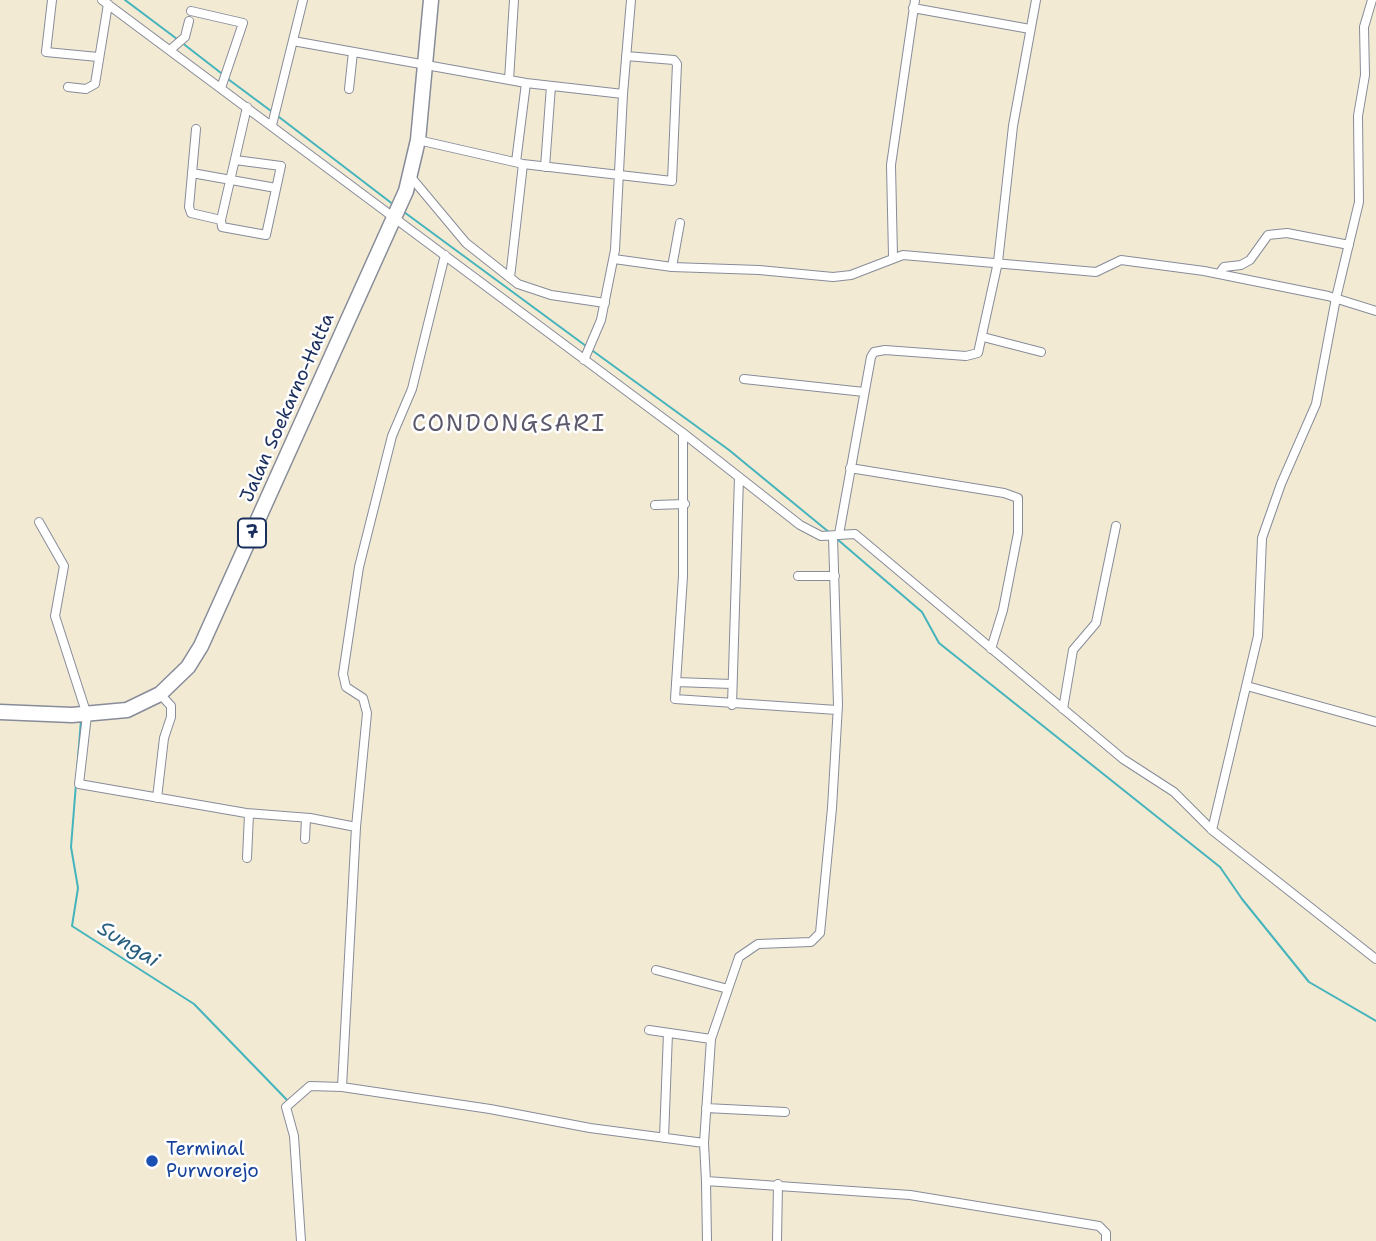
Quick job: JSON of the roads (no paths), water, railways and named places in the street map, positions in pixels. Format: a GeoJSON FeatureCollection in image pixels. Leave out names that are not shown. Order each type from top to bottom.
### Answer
{"type":"FeatureCollection","features":[{"type":"Feature","properties":{"kind":"highway","name":"Jalan Soekarno-Hatta"},"geometry":{"type":"LineString","coordinates":[[0,712],[87,715],[127,710],[160,694],[188,667],[201,646],[398,212],[418,140],[431,0]]}},
{"type":"Feature","properties":{"kind":"street"},"geometry":{"type":"LineString","coordinates":[[52,0],[46,52],[99,57]]}},
{"type":"Feature","properties":{"kind":"street"},"geometry":{"type":"LineString","coordinates":[[272,125],[303,0]]}},
{"type":"Feature","properties":{"kind":"street"},"geometry":{"type":"LineString","coordinates":[[509,80],[514,0]]}},
{"type":"Feature","properties":{"kind":"street"},"geometry":{"type":"LineString","coordinates":[[584,360],[605,303],[614,259],[631,0]]}},
{"type":"Feature","properties":{"kind":"street"},"geometry":{"type":"LineString","coordinates":[[707,1241],[704,1143],[711,1039],[739,957],[750,947],[811,942],[820,933],[832,808],[837,710],[836,535],[874,352],[904,350],[966,356],[978,353],[984,337],[998,262],[1013,126],[1036,0]]}},
{"type":"Feature","properties":{"kind":"street"},"geometry":{"type":"LineString","coordinates":[[1212,830],[1258,636],[1260,546],[1281,484],[1316,404],[1336,298],[1359,202],[1358,116],[1365,75],[1364,27],[1373,0]]}},
{"type":"Feature","properties":{"kind":"street"},"geometry":{"type":"LineString","coordinates":[[68,88],[93,88],[105,1],[175,45],[221,88],[398,212],[445,256],[683,433],[800,525],[821,536],[855,534],[1123,759],[1174,792],[1212,830],[1376,959]]}},
{"type":"Feature","properties":{"kind":"street"},"geometry":{"type":"LineString","coordinates":[[893,257],[891,165],[914,4],[1030,29]]}},
{"type":"Feature","properties":{"kind":"street"},"geometry":{"type":"LineString","coordinates":[[191,11],[243,23],[221,88]]}},
{"type":"Feature","properties":{"kind":"street"},"geometry":{"type":"LineString","coordinates":[[175,45],[185,37],[189,20]]}},
{"type":"Feature","properties":{"kind":"street"},"geometry":{"type":"LineString","coordinates":[[293,41],[526,83],[623,94]]}},
{"type":"Feature","properties":{"kind":"street"},"geometry":{"type":"LineString","coordinates":[[349,89],[354,52]]}},
{"type":"Feature","properties":{"kind":"street"},"geometry":{"type":"LineString","coordinates":[[418,140],[519,163],[668,182],[675,178],[677,62],[626,56]]}},
{"type":"Feature","properties":{"kind":"street"},"geometry":{"type":"LineString","coordinates":[[510,278],[526,83]]}},
{"type":"Feature","properties":{"kind":"street"},"geometry":{"type":"LineString","coordinates":[[545,167],[551,86]]}},
{"type":"Feature","properties":{"kind":"street"},"geometry":{"type":"LineString","coordinates":[[235,160],[281,166],[266,235],[222,227],[221,220],[247,107]]}},
{"type":"Feature","properties":{"kind":"street"},"geometry":{"type":"LineString","coordinates":[[196,129],[189,207],[191,213],[221,220]]}},
{"type":"Feature","properties":{"kind":"street"},"geometry":{"type":"LineString","coordinates":[[192,173],[276,188]]}},
{"type":"Feature","properties":{"kind":"street"},"geometry":{"type":"LineString","coordinates":[[410,176],[466,243],[510,278],[535,291],[605,303]]}},
{"type":"Feature","properties":{"kind":"street"},"geometry":{"type":"LineString","coordinates":[[673,267],[680,223]]}},
{"type":"Feature","properties":{"kind":"street"},"geometry":{"type":"LineString","coordinates":[[1219,274],[1224,267],[1241,265],[1250,260],[1268,234],[1287,233],[1349,245]]}},
{"type":"Feature","properties":{"kind":"street"},"geometry":{"type":"LineString","coordinates":[[342,1087],[356,827],[366,703],[346,687],[343,674],[359,567],[392,436],[412,390],[445,256]]}},
{"type":"Feature","properties":{"kind":"street"},"geometry":{"type":"LineString","coordinates":[[614,259],[673,267],[833,277],[851,275],[893,257],[998,262],[1096,272],[1121,260],[1219,274],[1336,298],[1376,311]]}},
{"type":"Feature","properties":{"kind":"street"},"geometry":{"type":"LineString","coordinates":[[984,337],[1041,352]]}},
{"type":"Feature","properties":{"kind":"street"},"geometry":{"type":"LineString","coordinates":[[744,379],[864,392]]}},
{"type":"Feature","properties":{"kind":"street"},"geometry":{"type":"LineString","coordinates":[[683,433],[685,504],[676,701],[837,710]]}},
{"type":"Feature","properties":{"kind":"street"},"geometry":{"type":"LineString","coordinates":[[850,468],[1004,493],[1018,498],[1018,533],[1003,610],[991,649]]}},
{"type":"Feature","properties":{"kind":"street"},"geometry":{"type":"LineString","coordinates":[[732,705],[738,477]]}},
{"type":"Feature","properties":{"kind":"street"},"geometry":{"type":"LineString","coordinates":[[655,505],[685,504]]}},
{"type":"Feature","properties":{"kind":"street"},"geometry":{"type":"LineString","coordinates":[[39,522],[64,566],[55,616],[87,715],[79,784],[249,814],[306,818],[356,827]]}},
{"type":"Feature","properties":{"kind":"street"},"geometry":{"type":"LineString","coordinates":[[1063,709],[1073,650],[1096,623],[1116,526]]}},
{"type":"Feature","properties":{"kind":"street"},"geometry":{"type":"LineString","coordinates":[[798,576],[835,576]]}},
{"type":"Feature","properties":{"kind":"street"},"geometry":{"type":"LineString","coordinates":[[676,682],[732,684]]}},
{"type":"Feature","properties":{"kind":"street"},"geometry":{"type":"LineString","coordinates":[[1247,686],[1376,722]]}},
{"type":"Feature","properties":{"kind":"street"},"geometry":{"type":"LineString","coordinates":[[157,798],[164,738],[172,717],[171,706],[160,694]]}},
{"type":"Feature","properties":{"kind":"street"},"geometry":{"type":"LineString","coordinates":[[247,858],[249,814]]}},
{"type":"Feature","properties":{"kind":"street"},"geometry":{"type":"LineString","coordinates":[[305,839],[306,818]]}},
{"type":"Feature","properties":{"kind":"street"},"geometry":{"type":"LineString","coordinates":[[656,970],[729,989]]}},
{"type":"Feature","properties":{"kind":"street"},"geometry":{"type":"LineString","coordinates":[[649,1030],[711,1039]]}},
{"type":"Feature","properties":{"kind":"street"},"geometry":{"type":"LineString","coordinates":[[664,1138],[668,1033]]}},
{"type":"Feature","properties":{"kind":"street"},"geometry":{"type":"LineString","coordinates":[[300,1241],[294,1136],[286,1107],[310,1086],[342,1087],[704,1143]]}},
{"type":"Feature","properties":{"kind":"street"},"geometry":{"type":"LineString","coordinates":[[706,1108],[785,1112]]}},
{"type":"Feature","properties":{"kind":"street"},"geometry":{"type":"LineString","coordinates":[[706,1181],[910,1195],[1099,1226],[1106,1233],[1106,1241]]}},
{"type":"Feature","properties":{"kind":"street"},"geometry":{"type":"LineString","coordinates":[[777,1241],[778,1184]]}},
{"type":"Feature","properties":{"kind":"waterway"},"geometry":{"type":"LineString","coordinates":[[125,0],[177,39]]}},
{"type":"Feature","properties":{"kind":"waterway"},"geometry":{"type":"LineString","coordinates":[[181,42],[221,73]]}},
{"type":"Feature","properties":{"kind":"waterway"},"geometry":{"type":"LineString","coordinates":[[228,79],[271,111]]}},
{"type":"Feature","properties":{"kind":"waterway"},"geometry":{"type":"LineString","coordinates":[[279,117],[394,205]]}},
{"type":"Feature","properties":{"kind":"waterway"},"geometry":{"type":"LineString","coordinates":[[404,212],[586,346]]}},
{"type":"Feature","properties":{"kind":"waterway"},"geometry":{"type":"LineString","coordinates":[[593,351],[729,450],[830,533]]}},
{"type":"Feature","properties":{"kind":"waterway"},"geometry":{"type":"LineString","coordinates":[[837,539],[922,612],[939,643],[1220,867],[1242,899],[1309,982],[1376,1021]]}},
{"type":"Feature","properties":{"kind":"waterway","name":"Sungai"},"geometry":{"type":"LineString","coordinates":[[81,720],[71,847],[78,888],[72,926],[194,1004],[287,1100]]}},
{"type":"Feature","properties":{"kind":"place","name":"Terminal Purworejo"},"geometry":{"type":"Point","coordinates":[152,1161]}},
{"type":"Feature","properties":{"kind":"district","name":"CONDONGSARI"},"geometry":{"type":"Point","coordinates":[509,425]}}]}
